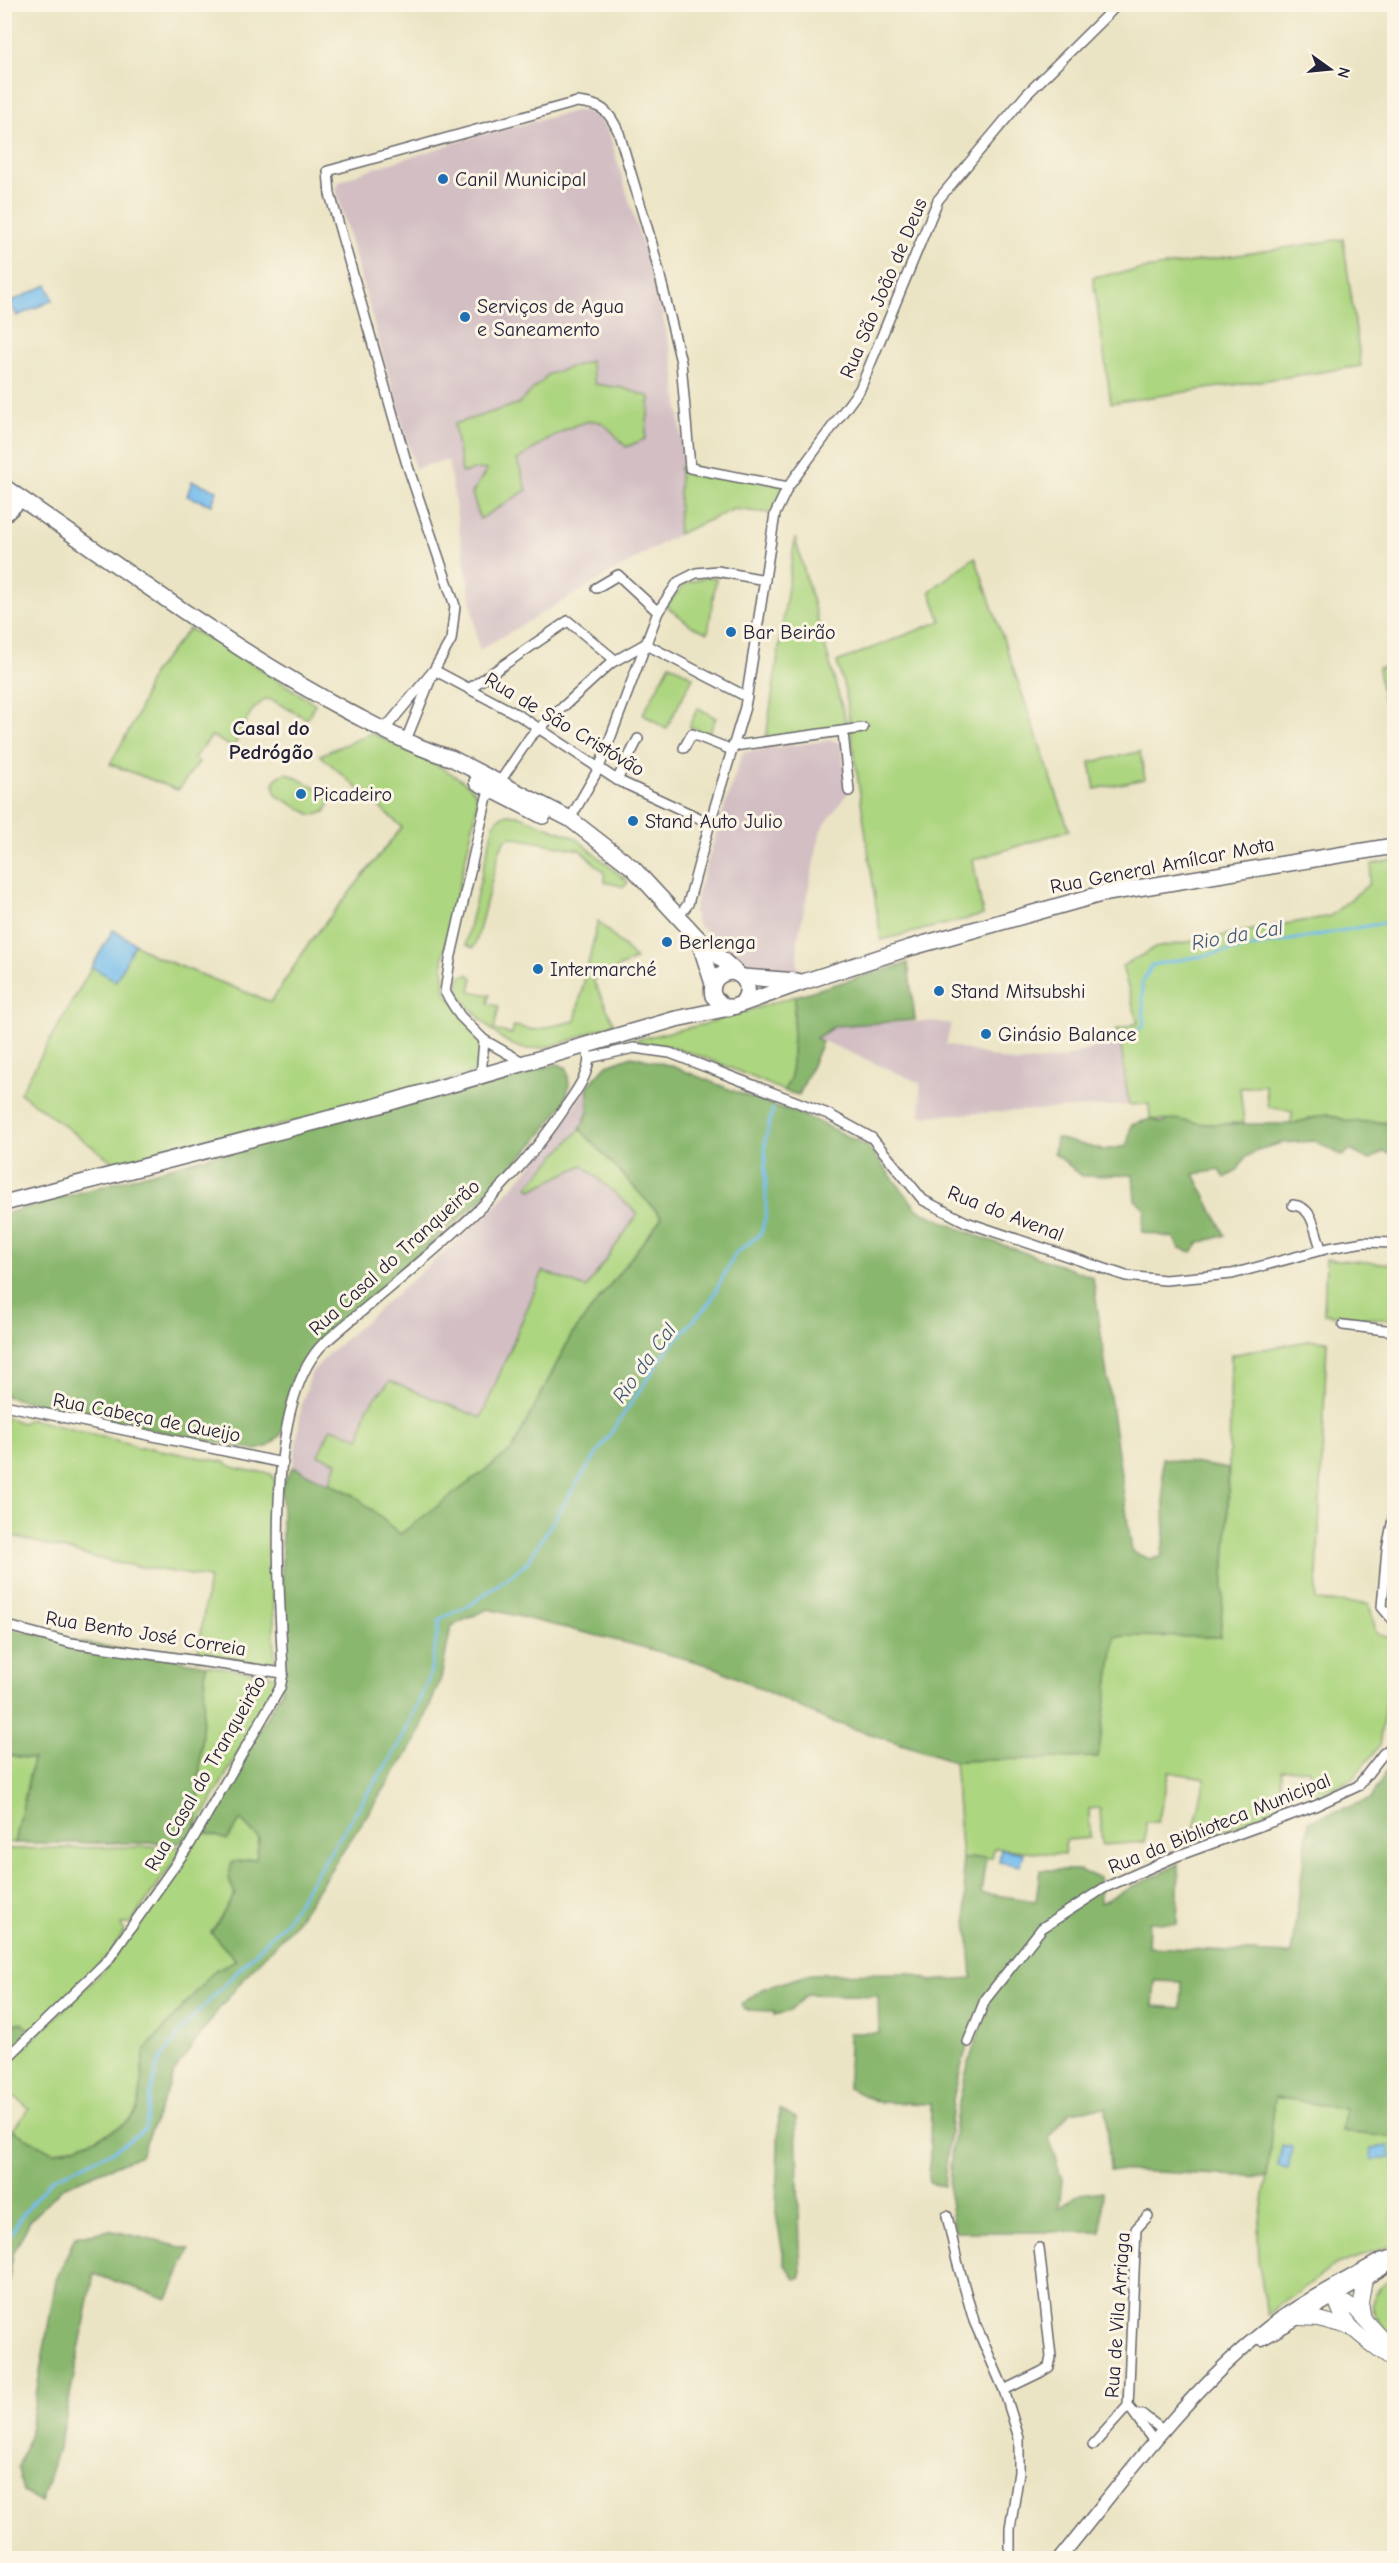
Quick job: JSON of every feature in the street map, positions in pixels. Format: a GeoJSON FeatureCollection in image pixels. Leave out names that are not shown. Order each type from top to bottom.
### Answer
{"type":"FeatureCollection","features":[{"type":"Feature","properties":{"kind":"main road"},"geometry":{"type":"LineString","coordinates":[[5,488],[261,662],[323,698],[435,754],[540,815],[574,823],[633,868],[697,937],[740,975],[746,982],[747,993],[735,1005],[716,1000],[697,937]]}},
{"type":"Feature","properties":{"kind":"main road","name":"Rua General Amílcar Mota"},"geometry":{"type":"LineString","coordinates":[[4,1203],[377,1106],[526,1064],[586,1052],[676,1019],[735,1005],[909,948],[1101,894],[1395,846]]}},
{"type":"Feature","properties":{"kind":"main road"},"geometry":{"type":"LineString","coordinates":[[676,1019],[712,987],[716,978],[726,972],[740,975]]}},
{"type":"Feature","properties":{"kind":"main road","name":"Rua General Amílcar Mota"},"geometry":{"type":"LineString","coordinates":[[740,975],[803,982]]}},
{"type":"Feature","properties":{"kind":"main road"},"geometry":{"type":"LineString","coordinates":[[1364,2319],[1361,2303],[1365,2279]]}},
{"type":"Feature","properties":{"kind":"main road"},"geometry":{"type":"LineString","coordinates":[[1333,2292],[1364,2319],[1395,2352]]}},
{"type":"Feature","properties":{"kind":"main road"},"geometry":{"type":"LineString","coordinates":[[1333,2292],[1337,2309],[1349,2327],[1395,2361]]}},
{"type":"Feature","properties":{"kind":"main road"},"geometry":{"type":"LineString","coordinates":[[1300,2318],[1318,2319],[1349,2327]]}},
{"type":"Feature","properties":{"kind":"street","name":"Rua São João de Deus"},"geometry":{"type":"LineString","coordinates":[[679,916],[688,904],[747,697],[775,514],[788,487],[860,388],[939,200],[1026,95],[1118,4]]}},
{"type":"Feature","properties":{"kind":"street"},"geometry":{"type":"LineString","coordinates":[[384,730],[434,670],[451,640],[455,606],[422,512],[388,399],[330,194],[328,171],[577,102],[593,103],[606,111],[614,121],[619,133],[668,301],[681,363],[690,468],[788,487]]}},
{"type":"Feature","properties":{"kind":"street"},"geometry":{"type":"LineString","coordinates":[[4,517],[23,499]]}},
{"type":"Feature","properties":{"kind":"street"},"geometry":{"type":"LineString","coordinates":[[574,823],[598,768],[658,612],[678,582],[696,573],[717,571],[765,580]]}},
{"type":"Feature","properties":{"kind":"street"},"geometry":{"type":"LineString","coordinates":[[596,588],[618,575],[658,612]]}},
{"type":"Feature","properties":{"kind":"street"},"geometry":{"type":"LineString","coordinates":[[470,688],[568,621],[615,660]]}},
{"type":"Feature","properties":{"kind":"street"},"geometry":{"type":"LineString","coordinates":[[645,644],[747,697]]}},
{"type":"Feature","properties":{"kind":"street"},"geometry":{"type":"LineString","coordinates":[[526,1064],[484,1040],[460,1016],[446,992],[450,960],[485,812],[495,800],[496,788],[530,737],[615,660],[645,644]]}},
{"type":"Feature","properties":{"kind":"street"},"geometry":{"type":"LineString","coordinates":[[406,740],[426,696],[434,670]]}},
{"type":"Feature","properties":{"kind":"street","name":"Rua de São Cristóvão"},"geometry":{"type":"LineString","coordinates":[[434,670],[541,729],[617,780],[710,823]]}},
{"type":"Feature","properties":{"kind":"street"},"geometry":{"type":"LineString","coordinates":[[684,748],[692,734],[733,748],[863,728]]}},
{"type":"Feature","properties":{"kind":"street"},"geometry":{"type":"LineString","coordinates":[[843,732],[849,791]]}},
{"type":"Feature","properties":{"kind":"street"},"geometry":{"type":"LineString","coordinates":[[617,780],[638,739]]}},
{"type":"Feature","properties":{"kind":"street"},"geometry":{"type":"LineString","coordinates":[[482,1076],[484,1040]]}},
{"type":"Feature","properties":{"kind":"street","name":"Rua do Avenal"},"geometry":{"type":"LineString","coordinates":[[586,1052],[634,1048],[670,1053],[828,1114],[872,1138],[923,1200],[966,1222],[1126,1276],[1165,1280],[1232,1274],[1322,1250],[1365,1242],[1395,1243]]}},
{"type":"Feature","properties":{"kind":"street","name":"Rua Casal do Tranqueirão"},"geometry":{"type":"LineString","coordinates":[[4,2061],[108,1960],[190,1844],[280,1688],[283,1673],[277,1508],[287,1424],[303,1369],[312,1355],[484,1204],[537,1147],[580,1085],[586,1073],[586,1052]]}},
{"type":"Feature","properties":{"kind":"street"},"geometry":{"type":"LineString","coordinates":[[1293,1205],[1306,1209],[1312,1216],[1312,1225],[1322,1250]]}},
{"type":"Feature","properties":{"kind":"street"},"geometry":{"type":"LineString","coordinates":[[1343,1325],[1395,1331]]}},
{"type":"Feature","properties":{"kind":"street","name":"Rua Cabeça de Queijo"},"geometry":{"type":"LineString","coordinates":[[4,1405],[283,1463]]}},
{"type":"Feature","properties":{"kind":"street"},"geometry":{"type":"LineString","coordinates":[[1395,1514],[1387,1549],[1382,1606],[1389,1618],[1395,1621]]}},
{"type":"Feature","properties":{"kind":"street","name":"Rua Bento José Correia"},"geometry":{"type":"LineString","coordinates":[[4,1625],[71,1643],[283,1673]]}},
{"type":"Feature","properties":{"kind":"street","name":"Rua da Biblioteca Municipal"},"geometry":{"type":"LineString","coordinates":[[968,2042],[985,2000],[1042,1928],[1104,1888],[1177,1856],[1315,1806],[1358,1786],[1383,1754],[1395,1745]]}},
{"type":"Feature","properties":{"kind":"street"},"geometry":{"type":"LineString","coordinates":[[947,2216],[974,2321],[1004,2390],[1019,2438],[1019,2472],[1010,2529],[1010,2559]]}},
{"type":"Feature","properties":{"kind":"street","name":"Rua de Vila Arriaga"},"geometry":{"type":"LineString","coordinates":[[1148,2216],[1136,2229],[1128,2406],[1137,2415],[1143,2415],[1164,2432]]}},
{"type":"Feature","properties":{"kind":"street"},"geometry":{"type":"LineString","coordinates":[[1004,2390],[1049,2367],[1051,2357],[1039,2248]]}},
{"type":"Feature","properties":{"kind":"street"},"geometry":{"type":"LineString","coordinates":[[1060,2559],[1195,2395],[1250,2344],[1271,2326],[1333,2292],[1365,2279],[1395,2257]]}},
{"type":"Feature","properties":{"kind":"street"},"geometry":{"type":"LineString","coordinates":[[1250,2344],[1300,2318],[1380,2260],[1395,2257]]}},
{"type":"Feature","properties":{"kind":"street"},"geometry":{"type":"LineString","coordinates":[[1093,2445],[1128,2406]]}},
{"type":"Feature","properties":{"kind":"street","name":"Rua de Vila Arriaga"},"geometry":{"type":"LineString","coordinates":[[1137,2415],[1137,2421],[1155,2442]]}},
{"type":"Feature","properties":{"kind":"shaded area"},"geometry":{"type":"Polygon","coordinates":[[[575,111],[586,111],[600,119],[609,133],[660,304],[674,365],[681,432],[683,461],[680,467],[678,534],[479,650],[448,460],[415,468],[336,190],[339,182],[362,172],[487,133],[575,111]]]}},
{"type":"Feature","properties":{"kind":"shaded area"},"geometry":{"type":"Polygon","coordinates":[[[832,740],[840,743],[849,791],[821,830],[798,937],[797,966],[803,971],[765,972],[746,968],[734,960],[697,924],[694,911],[739,762],[743,752],[832,740]]]}},
{"type":"Feature","properties":{"kind":"shaded area"},"geometry":{"type":"Polygon","coordinates":[[[930,1021],[951,1024],[946,1044],[1016,1063],[1062,1058],[1120,1040],[1129,1105],[921,1116],[920,1083],[816,1038],[835,1026],[930,1021]]]}},
{"type":"Feature","properties":{"kind":"shaded area"},"geometry":{"type":"Polygon","coordinates":[[[588,1086],[588,1112],[580,1129],[662,1217],[571,1336],[512,1450],[400,1535],[293,1467],[302,1403],[312,1372],[328,1354],[492,1210],[544,1151],[588,1086]]]}},
{"type":"Feature","properties":{"kind":"green space"},"geometry":{"type":"Polygon","coordinates":[[[1343,239],[1361,366],[1111,403],[1093,277],[1343,239]]]}},
{"type":"Feature","properties":{"kind":"green space"},"geometry":{"type":"Polygon","coordinates":[[[590,361],[595,384],[623,388],[650,397],[645,439],[626,447],[612,431],[602,423],[594,421],[559,433],[517,460],[527,490],[480,519],[472,493],[487,470],[479,469],[462,473],[454,424],[518,404],[549,374],[590,361]]]}},
{"type":"Feature","properties":{"kind":"green space"},"geometry":{"type":"Polygon","coordinates":[[[680,467],[788,487],[775,514],[734,509],[678,534],[680,467]]]}},
{"type":"Feature","properties":{"kind":"green space"},"geometry":{"type":"Polygon","coordinates":[[[795,538],[848,729],[766,738],[795,538]]]}},
{"type":"Feature","properties":{"kind":"green space"},"geometry":{"type":"Polygon","coordinates":[[[975,557],[1069,830],[973,860],[983,915],[881,940],[845,690],[837,662],[941,621],[930,591],[975,557]]]}},
{"type":"Feature","properties":{"kind":"green space"},"geometry":{"type":"Polygon","coordinates":[[[706,577],[716,578],[708,633],[692,626],[666,606],[685,584],[706,577]]]}},
{"type":"Feature","properties":{"kind":"green space"},"geometry":{"type":"Polygon","coordinates":[[[189,629],[228,648],[315,704],[307,719],[272,700],[265,699],[251,712],[233,748],[212,736],[194,758],[199,762],[178,790],[110,764],[136,718],[152,674],[189,629]]]}},
{"type":"Feature","properties":{"kind":"green space"},"geometry":{"type":"Polygon","coordinates":[[[670,664],[693,677],[666,729],[643,714],[670,664]]]}},
{"type":"Feature","properties":{"kind":"green space"},"geometry":{"type":"Polygon","coordinates":[[[1394,665],[1394,700],[1383,701],[1378,668],[1394,665]]]}},
{"type":"Feature","properties":{"kind":"green space"},"geometry":{"type":"Polygon","coordinates":[[[698,708],[716,718],[708,735],[689,726],[698,708]]]}},
{"type":"Feature","properties":{"kind":"green space"},"geometry":{"type":"Polygon","coordinates":[[[372,733],[445,770],[470,787],[477,797],[475,817],[443,957],[445,992],[484,1040],[479,1072],[121,1168],[20,1093],[113,930],[154,956],[271,1002],[310,942],[402,827],[320,755],[372,733]]]}},
{"type":"Feature","properties":{"kind":"green space"},"geometry":{"type":"Polygon","coordinates":[[[1140,752],[1145,779],[1095,789],[1090,762],[1140,752]]]}},
{"type":"Feature","properties":{"kind":"green space","name":"Picadeiro"},"geometry":{"type":"Polygon","coordinates":[[[287,773],[326,793],[330,803],[325,812],[310,814],[277,796],[274,788],[275,781],[279,776],[287,773]]]}},
{"type":"Feature","properties":{"kind":"green space"},"geometry":{"type":"Polygon","coordinates":[[[507,814],[517,815],[576,838],[628,882],[624,887],[605,882],[604,872],[580,850],[510,837],[504,841],[499,852],[476,942],[473,948],[466,945],[494,824],[507,814]]]}},
{"type":"Feature","properties":{"kind":"green space"},"geometry":{"type":"Polygon","coordinates":[[[1394,860],[1394,1123],[1348,1121],[1327,1114],[1291,1124],[1292,1111],[1268,1107],[1265,1085],[1240,1088],[1244,1123],[1205,1124],[1150,1119],[1149,1104],[1129,1105],[1120,1040],[1115,1030],[1138,1023],[1122,966],[1155,948],[1330,916],[1369,884],[1372,864],[1394,860]]]}},
{"type":"Feature","properties":{"kind":"green space"},"geometry":{"type":"Polygon","coordinates":[[[598,921],[636,959],[593,980],[614,1023],[550,1046],[520,1048],[505,1041],[492,1030],[471,1009],[459,992],[460,977],[467,974],[473,978],[470,991],[490,995],[488,1004],[499,1006],[494,1030],[512,1034],[514,1026],[535,1030],[575,1021],[598,921]]]}},
{"type":"Feature","properties":{"kind":"green space"},"geometry":{"type":"Polygon","coordinates":[[[908,963],[915,1020],[835,1026],[816,1038],[822,1042],[799,1095],[784,1091],[791,1076],[795,996],[908,963]]]}},
{"type":"Feature","properties":{"kind":"green space"},"geometry":{"type":"Polygon","coordinates":[[[795,996],[791,1077],[784,1091],[688,1052],[668,1047],[649,1043],[633,1043],[601,1051],[599,1048],[705,1024],[795,996]]]}},
{"type":"Feature","properties":{"kind":"green space"},"geometry":{"type":"Polygon","coordinates":[[[632,1056],[672,1066],[810,1118],[867,1146],[918,1210],[969,1233],[1093,1277],[1132,1552],[1150,1559],[1161,1557],[1165,1535],[1162,1458],[1228,1469],[1228,1519],[1220,1637],[1115,1636],[1098,1757],[954,1761],[827,1720],[712,1666],[627,1643],[488,1609],[451,1626],[441,1678],[416,1741],[294,1925],[250,1971],[218,2010],[176,2069],[141,2155],[63,2187],[30,2221],[13,2254],[5,2303],[5,2126],[54,2153],[102,2136],[125,2123],[138,2107],[145,2050],[215,1970],[236,1960],[211,1933],[235,1894],[228,1878],[232,1862],[256,1859],[259,1839],[241,1820],[227,1840],[201,1831],[282,1690],[282,1485],[293,1467],[354,1495],[400,1534],[512,1450],[571,1336],[662,1217],[580,1129],[588,1112],[588,1086],[607,1065],[632,1056]]]}},
{"type":"Feature","properties":{"kind":"green space"},"geometry":{"type":"Polygon","coordinates":[[[558,1064],[567,1068],[569,1086],[564,1103],[536,1141],[484,1197],[312,1350],[300,1369],[281,1434],[269,1446],[256,1450],[88,1418],[5,1396],[4,1214],[362,1113],[558,1064]]]}},
{"type":"Feature","properties":{"kind":"green space"},"geometry":{"type":"Polygon","coordinates":[[[1327,1114],[1348,1121],[1394,1123],[1394,1154],[1383,1152],[1369,1160],[1350,1150],[1343,1156],[1315,1141],[1282,1143],[1257,1150],[1245,1158],[1237,1171],[1225,1178],[1220,1170],[1194,1174],[1225,1235],[1199,1243],[1192,1252],[1179,1248],[1174,1238],[1142,1232],[1145,1209],[1135,1200],[1133,1175],[1082,1176],[1054,1153],[1056,1138],[1103,1150],[1127,1146],[1131,1125],[1150,1119],[1162,1123],[1174,1119],[1205,1124],[1291,1124],[1327,1114]]]}},
{"type":"Feature","properties":{"kind":"green space"},"geometry":{"type":"Polygon","coordinates":[[[580,1129],[662,1217],[571,1336],[512,1450],[400,1535],[354,1495],[330,1483],[337,1462],[318,1455],[331,1428],[360,1438],[367,1408],[390,1381],[481,1418],[543,1271],[586,1288],[638,1214],[583,1165],[531,1190],[528,1186],[580,1129]]]}},
{"type":"Feature","properties":{"kind":"green space"},"geometry":{"type":"Polygon","coordinates":[[[1326,1259],[1394,1264],[1392,1320],[1324,1314],[1326,1259]]]}},
{"type":"Feature","properties":{"kind":"green space"},"geometry":{"type":"Polygon","coordinates":[[[1313,1340],[1327,1341],[1316,1601],[1369,1604],[1376,1632],[1394,1641],[1379,1747],[1352,1779],[1309,1799],[1309,1769],[1282,1770],[1279,1808],[1191,1845],[1205,1778],[1169,1772],[1158,1822],[1146,1822],[1145,1842],[1102,1845],[1100,1808],[1089,1809],[1090,1838],[1066,1840],[1064,1855],[994,1848],[992,1858],[962,1859],[954,1761],[1098,1757],[1115,1636],[1220,1637],[1228,1519],[1231,1355],[1313,1340]]]}},
{"type":"Feature","properties":{"kind":"green space"},"geometry":{"type":"Polygon","coordinates":[[[5,1417],[22,1423],[30,1419],[131,1444],[139,1448],[224,1462],[240,1469],[271,1474],[275,1482],[272,1536],[275,1668],[197,1659],[209,1578],[112,1562],[5,1534],[5,1417]]]}},
{"type":"Feature","properties":{"kind":"green space"},"geometry":{"type":"Polygon","coordinates":[[[4,1628],[206,1665],[196,1829],[187,1843],[15,1843],[33,1759],[5,1755],[4,1628]]]}},
{"type":"Feature","properties":{"kind":"green space"},"geometry":{"type":"Polygon","coordinates":[[[206,1665],[276,1676],[277,1682],[196,1829],[206,1665]]]}},
{"type":"Feature","properties":{"kind":"green space"},"geometry":{"type":"Polygon","coordinates":[[[5,1755],[33,1758],[15,1843],[5,1842],[5,1755]]]}},
{"type":"Feature","properties":{"kind":"green space"},"geometry":{"type":"Polygon","coordinates":[[[1394,1758],[1394,2137],[1342,2132],[1345,2109],[1275,2097],[1267,2177],[1110,2170],[1106,2107],[1070,2112],[1049,2138],[1062,2180],[1059,2208],[1080,2194],[1103,2191],[1101,2232],[955,2232],[949,2186],[956,2117],[966,2071],[990,2007],[986,2000],[968,2042],[954,2094],[944,2186],[929,2183],[931,2104],[878,2102],[848,2088],[849,2033],[879,2033],[878,1996],[808,1994],[790,2011],[774,2015],[774,2011],[745,2010],[742,2004],[762,1989],[810,1974],[909,1973],[931,1981],[972,1978],[962,1859],[986,1857],[981,1893],[1036,1901],[1040,1870],[1079,1870],[1099,1878],[1100,1903],[1179,1864],[1177,1924],[1149,1922],[1148,1947],[1291,1954],[1309,1821],[1371,1799],[1394,1758]],[[1155,1981],[1153,2006],[1181,2008],[1182,1982],[1155,1981]]]}},
{"type":"Feature","properties":{"kind":"green space"},"geometry":{"type":"Polygon","coordinates":[[[241,1820],[259,1839],[256,1859],[228,1878],[235,1894],[211,1933],[236,1960],[215,1970],[145,2050],[140,2100],[133,2116],[102,2136],[53,2153],[12,2131],[29,2108],[5,2089],[5,2067],[108,1966],[201,1831],[241,1820]]]}},
{"type":"Feature","properties":{"kind":"green space"},"geometry":{"type":"Polygon","coordinates":[[[184,1847],[131,1923],[121,1924],[124,1932],[112,1951],[32,2032],[21,2023],[5,2025],[5,1849],[184,1847]]]}},
{"type":"Feature","properties":{"kind":"green space"},"geometry":{"type":"Polygon","coordinates":[[[21,2023],[32,2032],[5,2057],[5,2025],[21,2023]]]}},
{"type":"Feature","properties":{"kind":"green space"},"geometry":{"type":"Polygon","coordinates":[[[1275,2096],[1345,2109],[1342,2132],[1394,2137],[1394,2244],[1334,2266],[1267,2315],[1259,2265],[1258,2232],[1267,2177],[1275,2096]]]}},
{"type":"Feature","properties":{"kind":"green space"},"geometry":{"type":"Polygon","coordinates":[[[779,2109],[796,2118],[801,2277],[795,2279],[785,2265],[776,2214],[779,2109]]]}},
{"type":"Feature","properties":{"kind":"green space"},"geometry":{"type":"Polygon","coordinates":[[[109,2230],[190,2249],[168,2299],[94,2274],[63,2431],[41,2503],[23,2492],[18,2468],[29,2436],[56,2280],[75,2237],[109,2230]]]}},
{"type":"Feature","properties":{"kind":"green space"},"geometry":{"type":"Polygon","coordinates":[[[1394,2277],[1394,2339],[1375,2314],[1373,2300],[1376,2292],[1394,2277]]]}},
{"type":"Feature","properties":{"kind":"water"},"geometry":{"type":"Polygon","coordinates":[[[47,285],[53,300],[17,316],[10,302],[47,285]]]}},
{"type":"Feature","properties":{"kind":"water"},"geometry":{"type":"Polygon","coordinates":[[[192,481],[217,490],[212,505],[187,496],[192,481]]]}},
{"type":"Feature","properties":{"kind":"water"},"geometry":{"type":"Polygon","coordinates":[[[113,930],[135,943],[116,981],[92,967],[113,930]]]}},
{"type":"Feature","properties":{"kind":"water"},"geometry":{"type":"Polygon","coordinates":[[[1001,1849],[1023,1853],[1020,1866],[999,1862],[1001,1849]]]}},
{"type":"Feature","properties":{"kind":"water"},"geometry":{"type":"Polygon","coordinates":[[[1282,2145],[1292,2147],[1288,2169],[1278,2167],[1282,2145]]]}},
{"type":"Feature","properties":{"kind":"water"},"geometry":{"type":"Polygon","coordinates":[[[1389,2146],[1391,2158],[1372,2160],[1370,2148],[1389,2146]]]}},
{"type":"Feature","properties":{"kind":"waterway","name":"Rio da Cal"},"geometry":{"type":"LineString","coordinates":[[1139,1029],[1144,1025],[1142,983],[1152,965],[1389,922],[1394,923]]}},
{"type":"Feature","properties":{"kind":"waterway"},"geometry":{"type":"LineString","coordinates":[[4,2246],[24,2212],[52,2179],[115,2150],[145,2129],[159,2061],[188,2023],[285,1922],[399,1745],[430,1676],[440,1619],[470,1605],[526,1564],[575,1486],[667,1350],[710,1302],[735,1254],[761,1233],[766,1214],[765,1140],[773,1109]]}},
{"type":"Feature","properties":{"kind":"place","name":"Canil Municipal"},"geometry":{"type":"Point","coordinates":[443,179]}},
{"type":"Feature","properties":{"kind":"place","name":"Serviços de Agua e Saneamento"},"geometry":{"type":"Point","coordinates":[465,317]}},
{"type":"Feature","properties":{"kind":"place","name":"Bar Beirão"},"geometry":{"type":"Point","coordinates":[731,632]}},
{"type":"Feature","properties":{"kind":"place","name":"Picadeiro"},"geometry":{"type":"Point","coordinates":[301,794]}},
{"type":"Feature","properties":{"kind":"place","name":"Stand Auto Julio"},"geometry":{"type":"Point","coordinates":[633,821]}},
{"type":"Feature","properties":{"kind":"place","name":"Berlenga"},"geometry":{"type":"Point","coordinates":[667,942]}},
{"type":"Feature","properties":{"kind":"place","name":"Intermarché"},"geometry":{"type":"Point","coordinates":[538,969]}},
{"type":"Feature","properties":{"kind":"place","name":"Stand Mitsubshi"},"geometry":{"type":"Point","coordinates":[939,991]}},
{"type":"Feature","properties":{"kind":"place","name":"Ginásio Balance"},"geometry":{"type":"Point","coordinates":[986,1034]}},
{"type":"Feature","properties":{"kind":"district","name":"Casal do Pedrógão"},"geometry":{"type":"Point","coordinates":[271,740]}}]}
